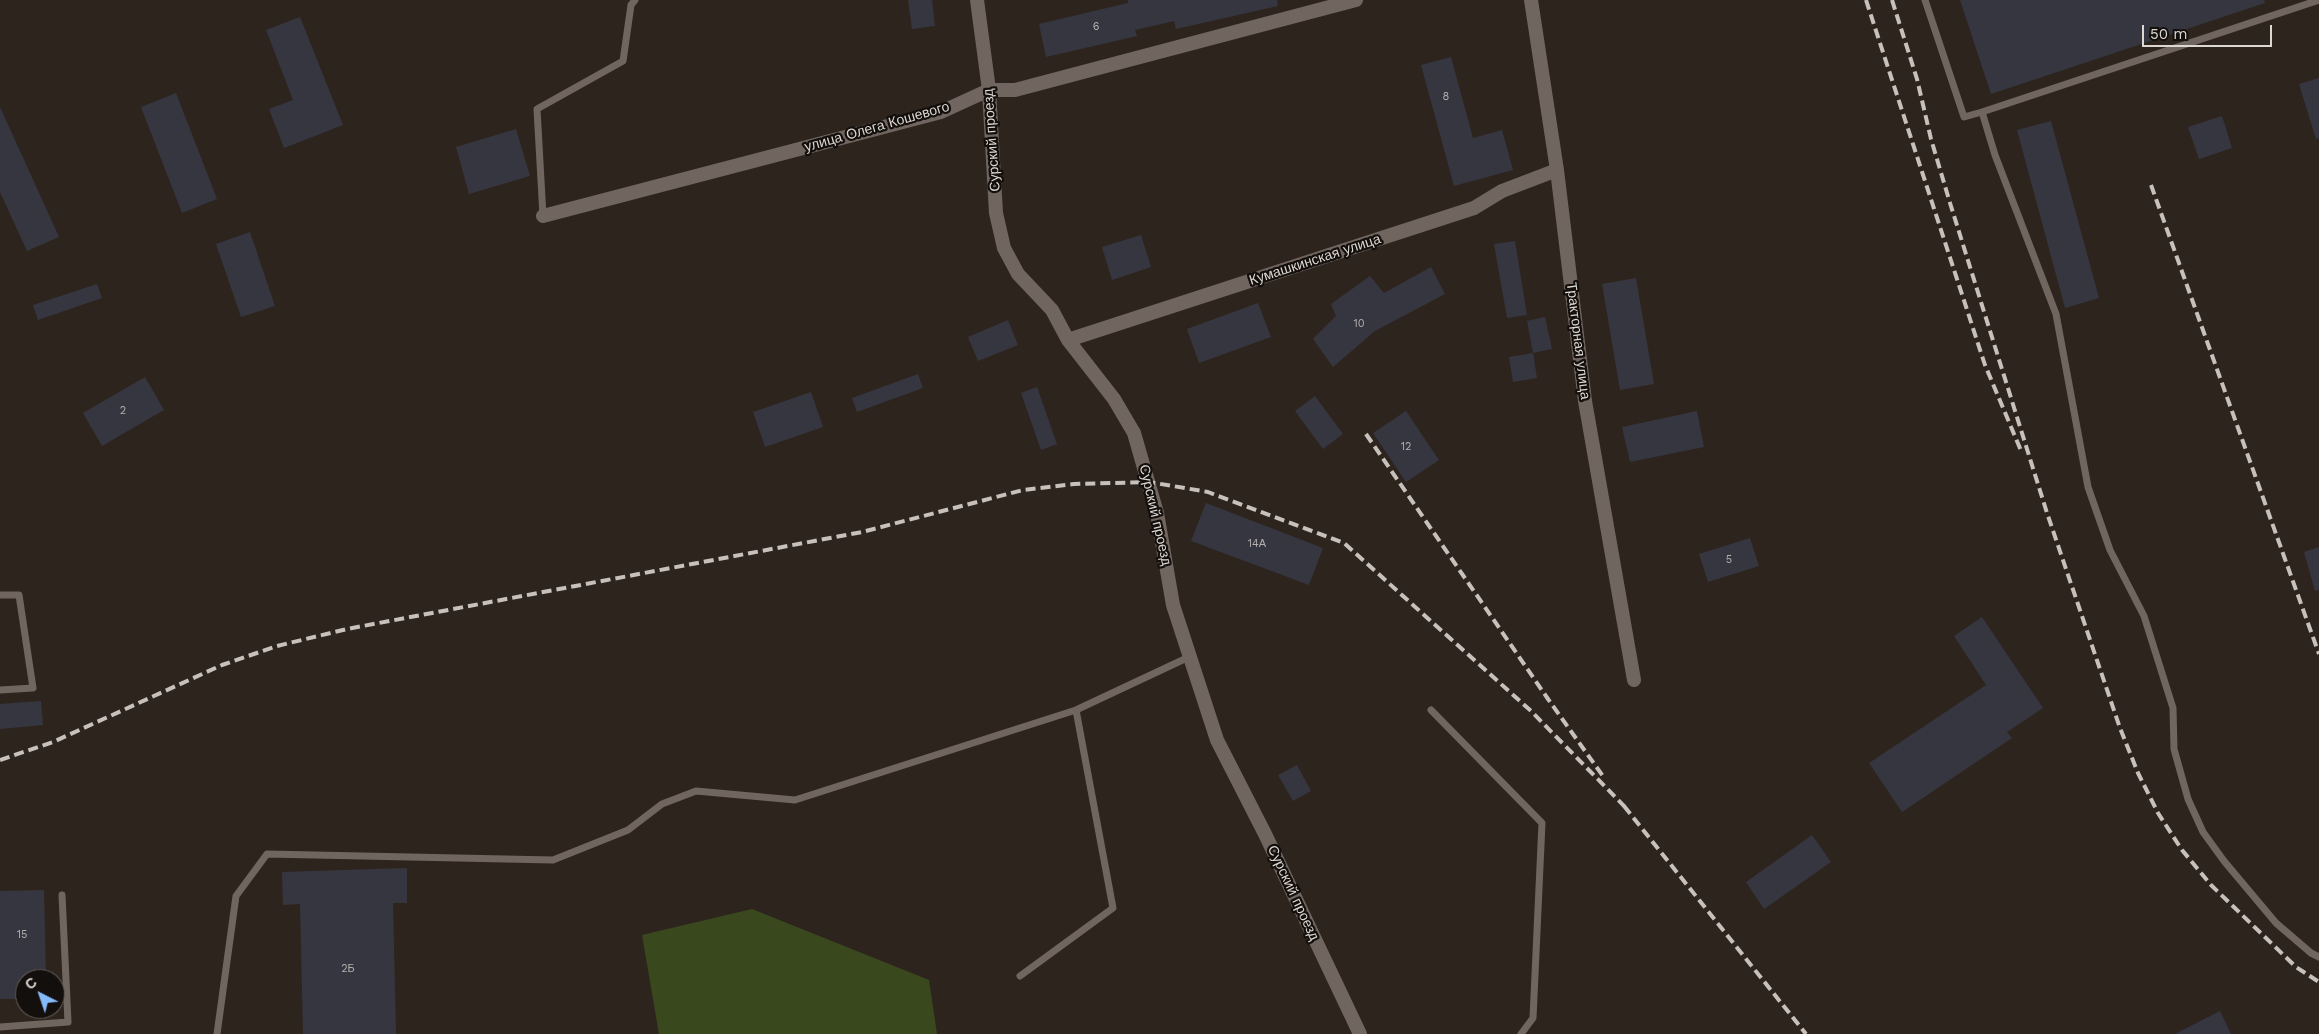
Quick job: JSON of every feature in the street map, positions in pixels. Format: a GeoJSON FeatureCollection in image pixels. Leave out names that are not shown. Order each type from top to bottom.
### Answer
{"type":"FeatureCollection","features":[{"type":"Feature","properties":{"kind":"street","name":"Сурский проезд"},"geometry":{"type":"LineString","coordinates":[[978,0],[989,90],[996,213],[1004,248],[1018,274],[1052,310],[1068,340],[1114,399],[1134,433],[1157,513],[1174,605],[1217,740],[1265,834],[1360,1034]]}},
{"type":"Feature","properties":{"kind":"street","name":"улица Олега Кошевого"},"geometry":{"type":"LineString","coordinates":[[543,216],[941,112],[989,90],[1015,90],[1356,0]]}},
{"type":"Feature","properties":{"kind":"street","name":"Тракторная улица"},"geometry":{"type":"LineString","coordinates":[[1531,0],[1556,170],[1585,401],[1634,680]]}},
{"type":"Feature","properties":{"kind":"street","name":"Кумашкинская улица"},"geometry":{"type":"LineString","coordinates":[[1068,340],[1474,208],[1502,191],[1556,170]]}},
{"type":"Feature","properties":{"kind":"lane"},"geometry":{"type":"LineString","coordinates":[[543,216],[537,109],[623,61],[631,5],[635,0]]}},
{"type":"Feature","properties":{"kind":"lane"},"geometry":{"type":"LineString","coordinates":[[1925,0],[1964,117],[2319,0]]}},
{"type":"Feature","properties":{"kind":"lane"},"geometry":{"type":"LineString","coordinates":[[1982,112],[1994,155],[2056,314],[2088,487],[2110,550],[2144,616],[2173,708],[2174,749],[2188,800],[2204,832],[2230,868],[2276,923],[2311,953],[2319,957]]}},
{"type":"Feature","properties":{"kind":"lane"},"geometry":{"type":"LineString","coordinates":[[0,595],[19,595],[33,688],[0,690]]}},
{"type":"Feature","properties":{"kind":"lane"},"geometry":{"type":"LineString","coordinates":[[217,1034],[236,896],[267,854],[553,860],[628,830],[662,804],[696,791],[795,800],[1076,710],[1189,657]]}},
{"type":"Feature","properties":{"kind":"lane"},"geometry":{"type":"LineString","coordinates":[[1020,976],[1112,908],[1076,710]]}},
{"type":"Feature","properties":{"kind":"lane"},"geometry":{"type":"LineString","coordinates":[[1431,710],[1542,824],[1533,1018],[1521,1034]]}},
{"type":"Feature","properties":{"kind":"lane"},"geometry":{"type":"LineString","coordinates":[[0,1027],[68,1022],[62,895]]}},
{"type":"Feature","properties":{"kind":"green space"},"geometry":{"type":"Polygon","coordinates":[[[752,909],[929,980],[937,1034],[659,1034],[642,935],[752,909]]]}},
{"type":"Feature","properties":{"kind":"building"},"geometry":{"type":"Polygon","coordinates":[[[908,0],[932,0],[935,26],[912,29],[908,0]]]}},
{"type":"Feature","properties":{"kind":"building"},"geometry":{"type":"Polygon","coordinates":[[[1128,0],[1277,0],[1278,6],[1176,29],[1174,21],[1135,30],[1137,36],[1046,57],[1039,24],[1128,3],[1128,0]]]}},
{"type":"Feature","properties":{"kind":"building"},"geometry":{"type":"Polygon","coordinates":[[[1960,0],[2264,0],[2265,3],[1991,94],[1960,0]]]}},
{"type":"Feature","properties":{"kind":"building"},"geometry":{"type":"Polygon","coordinates":[[[300,17],[343,125],[284,148],[269,109],[293,100],[266,30],[300,17]]]}},
{"type":"Feature","properties":{"kind":"building"},"geometry":{"type":"Polygon","coordinates":[[[1451,57],[1473,138],[1502,130],[1513,170],[1454,186],[1421,65],[1451,57]]]}},
{"type":"Feature","properties":{"kind":"building"},"geometry":{"type":"Polygon","coordinates":[[[2319,78],[2319,138],[2316,139],[2299,84],[2319,78]]]}},
{"type":"Feature","properties":{"kind":"building"},"geometry":{"type":"Polygon","coordinates":[[[176,93],[217,199],[182,213],[141,107],[176,93]]]}},
{"type":"Feature","properties":{"kind":"building"},"geometry":{"type":"Polygon","coordinates":[[[0,107],[59,237],[27,251],[0,192],[0,107]]]}},
{"type":"Feature","properties":{"kind":"building"},"geometry":{"type":"Polygon","coordinates":[[[2222,116],[2232,148],[2199,159],[2188,127],[2222,116]]]}},
{"type":"Feature","properties":{"kind":"building"},"geometry":{"type":"Polygon","coordinates":[[[2051,121],[2099,298],[2065,308],[2017,130],[2051,121]]]}},
{"type":"Feature","properties":{"kind":"building"},"geometry":{"type":"Polygon","coordinates":[[[516,129],[530,176],[469,194],[456,147],[516,129]]]}},
{"type":"Feature","properties":{"kind":"building"},"geometry":{"type":"Polygon","coordinates":[[[250,232],[275,306],[241,317],[216,244],[250,232]]]}},
{"type":"Feature","properties":{"kind":"building"},"geometry":{"type":"Polygon","coordinates":[[[1141,235],[1151,267],[1112,280],[1102,247],[1141,235]]]}},
{"type":"Feature","properties":{"kind":"building"},"geometry":{"type":"Polygon","coordinates":[[[1515,241],[1527,315],[1507,318],[1494,244],[1515,241]]]}},
{"type":"Feature","properties":{"kind":"building"},"geometry":{"type":"Polygon","coordinates":[[[1431,267],[1445,294],[1375,331],[1333,367],[1313,339],[1336,316],[1331,304],[1370,276],[1384,293],[1431,267]]]}},
{"type":"Feature","properties":{"kind":"building"},"geometry":{"type":"Polygon","coordinates":[[[1636,278],[1654,384],[1620,390],[1602,284],[1636,278]]]}},
{"type":"Feature","properties":{"kind":"building"},"geometry":{"type":"Polygon","coordinates":[[[97,284],[102,298],[38,320],[33,305],[97,284]]]}},
{"type":"Feature","properties":{"kind":"building"},"geometry":{"type":"Polygon","coordinates":[[[1258,303],[1271,337],[1199,363],[1187,329],[1258,303]]]}},
{"type":"Feature","properties":{"kind":"building"},"geometry":{"type":"Polygon","coordinates":[[[1545,317],[1552,349],[1533,353],[1527,321],[1545,317]]]}},
{"type":"Feature","properties":{"kind":"building"},"geometry":{"type":"Polygon","coordinates":[[[1008,320],[1018,345],[978,361],[968,337],[1008,320]]]}},
{"type":"Feature","properties":{"kind":"building"},"geometry":{"type":"Polygon","coordinates":[[[1533,353],[1537,378],[1513,382],[1509,357],[1533,353]]]}},
{"type":"Feature","properties":{"kind":"building"},"geometry":{"type":"Polygon","coordinates":[[[918,374],[923,388],[857,412],[852,398],[918,374]]]}},
{"type":"Feature","properties":{"kind":"building"},"geometry":{"type":"Polygon","coordinates":[[[145,377],[164,410],[102,446],[83,413],[145,377]]]}},
{"type":"Feature","properties":{"kind":"building"},"geometry":{"type":"Polygon","coordinates":[[[1037,387],[1057,444],[1041,450],[1021,393],[1037,387]]]}},
{"type":"Feature","properties":{"kind":"building"},"geometry":{"type":"Polygon","coordinates":[[[811,392],[823,427],[765,447],[753,412],[811,392]]]}},
{"type":"Feature","properties":{"kind":"building"},"geometry":{"type":"Polygon","coordinates":[[[1315,396],[1343,434],[1323,449],[1295,411],[1315,396]]]}},
{"type":"Feature","properties":{"kind":"building"},"geometry":{"type":"Polygon","coordinates":[[[1406,411],[1439,460],[1406,482],[1373,433],[1406,411]]]}},
{"type":"Feature","properties":{"kind":"building"},"geometry":{"type":"Polygon","coordinates":[[[1697,411],[1704,447],[1630,462],[1622,427],[1697,411]]]}},
{"type":"Feature","properties":{"kind":"building"},"geometry":{"type":"Polygon","coordinates":[[[1206,503],[1323,548],[1309,585],[1191,541],[1206,503]]]}},
{"type":"Feature","properties":{"kind":"building"},"geometry":{"type":"Polygon","coordinates":[[[1750,538],[1759,566],[1708,582],[1699,554],[1750,538]]]}},
{"type":"Feature","properties":{"kind":"building"},"geometry":{"type":"Polygon","coordinates":[[[2319,547],[2319,590],[2315,591],[2304,552],[2319,547]]]}},
{"type":"Feature","properties":{"kind":"building"},"geometry":{"type":"Polygon","coordinates":[[[1982,617],[2043,708],[2007,732],[2012,738],[1902,812],[1869,763],[1986,685],[1954,636],[1982,617]]]}},
{"type":"Feature","properties":{"kind":"building"},"geometry":{"type":"Polygon","coordinates":[[[41,701],[43,725],[0,729],[0,704],[41,701]]]}},
{"type":"Feature","properties":{"kind":"building"},"geometry":{"type":"Polygon","coordinates":[[[1297,765],[1311,791],[1293,801],[1278,775],[1297,765]]]}},
{"type":"Feature","properties":{"kind":"building"},"geometry":{"type":"Polygon","coordinates":[[[1812,835],[1831,862],[1764,909],[1746,882],[1812,835]]]}},
{"type":"Feature","properties":{"kind":"building"},"geometry":{"type":"Polygon","coordinates":[[[407,868],[407,903],[393,903],[396,1034],[303,1034],[300,904],[283,905],[282,872],[407,868]]]}},
{"type":"Feature","properties":{"kind":"building"},"geometry":{"type":"Polygon","coordinates":[[[44,890],[46,969],[15,969],[15,999],[0,999],[0,891],[44,890]]]}},
{"type":"Feature","properties":{"kind":"building"},"geometry":{"type":"Polygon","coordinates":[[[2220,1011],[2231,1034],[2175,1034],[2220,1011]]]}},
{"type":"Feature","properties":{"kind":"railway"},"geometry":{"type":"LineString","coordinates":[[1866,0],[1985,365],[2022,453]]}},
{"type":"Feature","properties":{"kind":"railway"},"geometry":{"type":"LineString","coordinates":[[1892,0],[1917,79],[1931,139],[1950,203],[2047,513],[2120,728],[2138,773],[2158,813],[2182,850],[2211,885],[2296,967],[2319,982]]}},
{"type":"Feature","properties":{"kind":"railway"},"geometry":{"type":"LineString","coordinates":[[2151,185],[2319,654]]}},
{"type":"Feature","properties":{"kind":"railway"},"geometry":{"type":"LineString","coordinates":[[1366,434],[1605,779]]}},
{"type":"Feature","properties":{"kind":"railway"},"geometry":{"type":"LineString","coordinates":[[0,760],[53,742],[222,665],[277,646],[347,629],[862,532],[1023,490],[1074,484],[1149,482],[1208,492],[1344,543],[1531,711],[1628,810]]}},
{"type":"Feature","properties":{"kind":"railway"},"geometry":{"type":"LineString","coordinates":[[1624,806],[1806,1034]]}}]}
